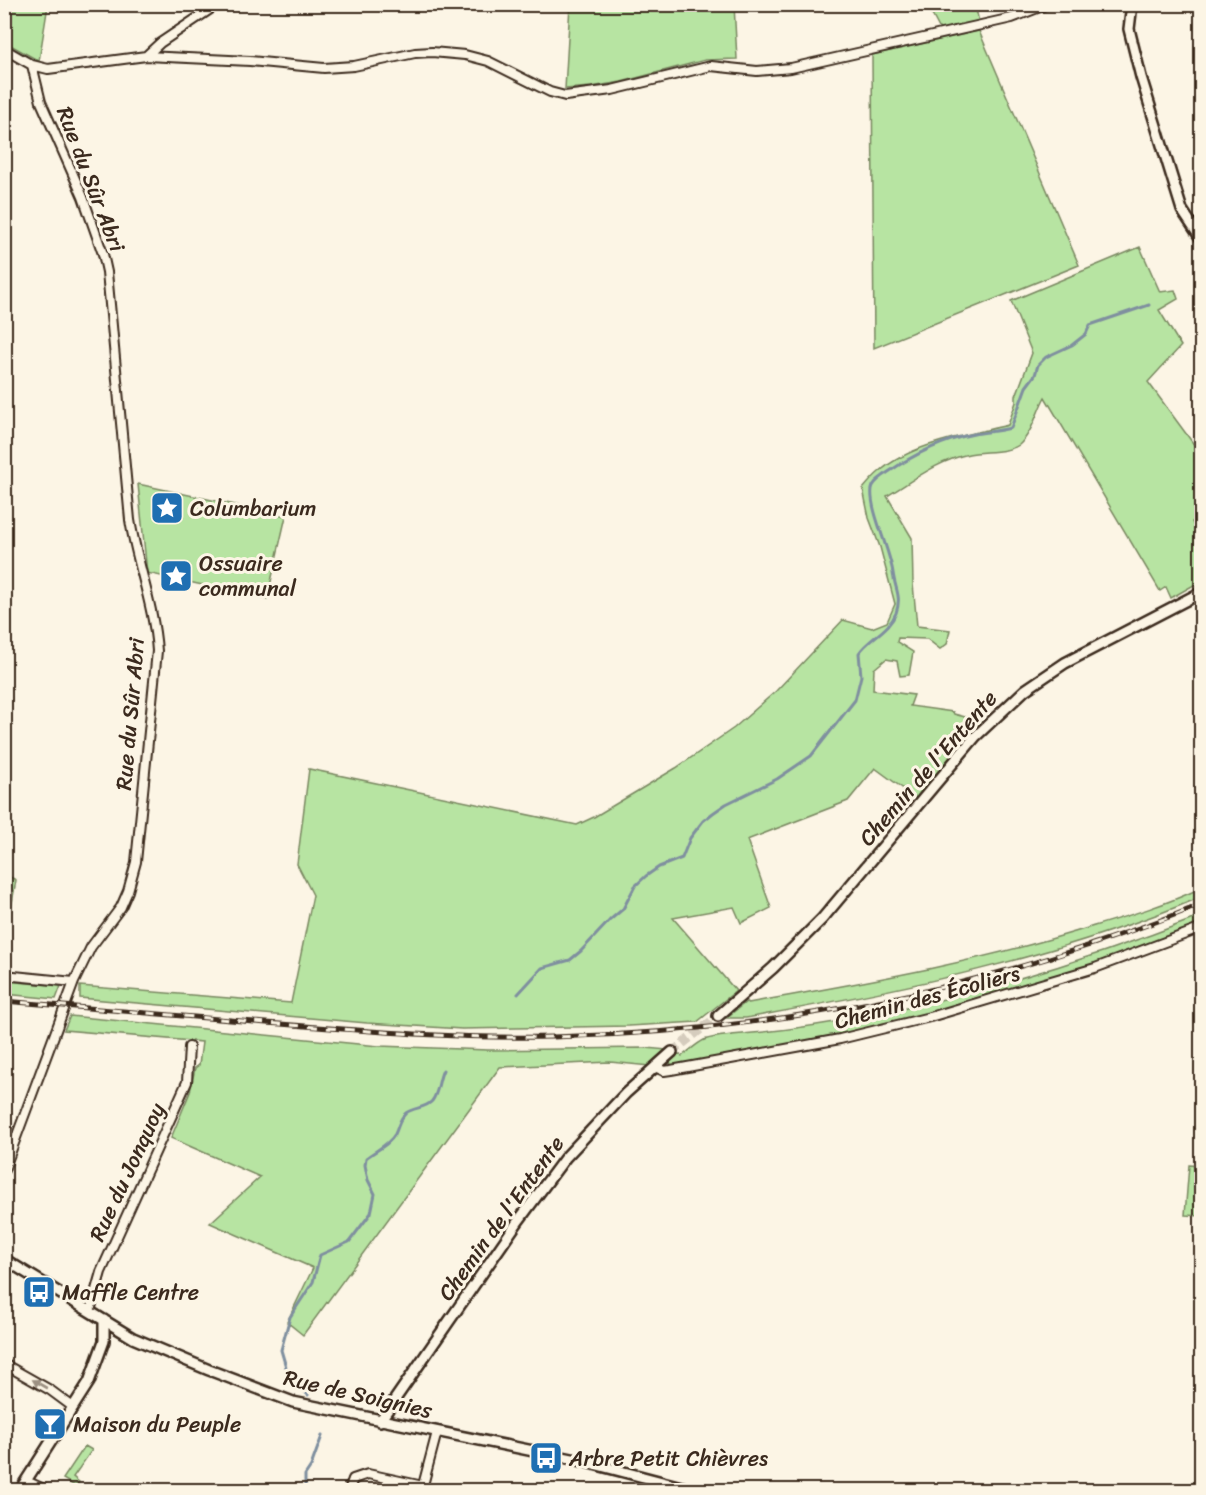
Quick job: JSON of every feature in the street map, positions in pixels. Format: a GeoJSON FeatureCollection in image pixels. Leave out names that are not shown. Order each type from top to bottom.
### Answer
{"type":"FeatureCollection","features":[{"type":"Feature","properties":{"kind":"street"},"geometry":{"type":"LineString","coordinates":[[146,56],[160,43],[218,4]]}},
{"type":"Feature","properties":{"kind":"street"},"geometry":{"type":"LineString","coordinates":[[4,49],[32,65],[48,69],[146,56],[250,61],[324,68],[354,66],[415,53],[450,53],[488,61],[550,92],[565,96],[612,90],[711,66],[757,71],[791,68],[1004,20],[1048,4]]}},
{"type":"Feature","properties":{"kind":"street"},"geometry":{"type":"LineString","coordinates":[[1129,6],[1129,29],[1132,43],[1162,146],[1182,210],[1202,240]]}},
{"type":"Feature","properties":{"kind":"street","name":"Rue du Sûr Abri"},"geometry":{"type":"LineString","coordinates":[[4,1170],[74,982],[91,947],[121,907],[128,891],[136,862],[157,651],[153,616],[136,553],[130,520],[107,272],[83,197],[41,102],[32,65]]}},
{"type":"Feature","properties":{"kind":"street","name":"Chemin de l'Entente"},"geometry":{"type":"LineString","coordinates":[[718,1016],[773,968],[822,919],[975,737],[1025,690],[1065,663],[1202,592]]}},
{"type":"Feature","properties":{"kind":"street","name":"Chemin des Écoliers"},"geometry":{"type":"LineString","coordinates":[[655,1067],[664,1071],[671,1070],[886,1029],[1132,956],[1202,928]]}},
{"type":"Feature","properties":{"kind":"street"},"geometry":{"type":"LineString","coordinates":[[4,975],[74,982]]}},
{"type":"Feature","properties":{"kind":"street","name":"Rue du Jonquoy"},"geometry":{"type":"LineString","coordinates":[[90,1311],[101,1272],[187,1082],[189,1047]]}},
{"type":"Feature","properties":{"kind":"street","name":"Chemin de l'Entente"},"geometry":{"type":"LineString","coordinates":[[380,1421],[519,1220],[566,1158],[626,1093],[672,1052]]}},
{"type":"Feature","properties":{"kind":"street","name":"Rue de Soignies"},"geometry":{"type":"LineString","coordinates":[[4,1259],[118,1329],[209,1370],[293,1402],[582,1461],[693,1491]]}},
{"type":"Feature","properties":{"kind":"street"},"geometry":{"type":"LineString","coordinates":[[20,1491],[89,1382],[104,1341],[104,1320]]}},
{"type":"Feature","properties":{"kind":"street"},"geometry":{"type":"LineString","coordinates":[[104,1341],[118,1329]]}},
{"type":"Feature","properties":{"kind":"street"},"geometry":{"type":"LineString","coordinates":[[4,1364],[50,1390],[73,1407]]}},
{"type":"Feature","properties":{"kind":"street"},"geometry":{"type":"LineString","coordinates":[[349,1491],[353,1479],[368,1474],[422,1488],[437,1432]]}},
{"type":"Feature","properties":{"kind":"street"},"geometry":{"type":"LineString","coordinates":[[26,1480],[46,1491]]}},
{"type":"Feature","properties":{"kind":"green space"},"geometry":{"type":"Polygon","coordinates":[[[4,5],[48,5],[39,61],[5,42],[4,5]]]}},
{"type":"Feature","properties":{"kind":"green space"},"geometry":{"type":"Polygon","coordinates":[[[570,5],[734,5],[737,59],[705,60],[621,82],[565,89],[570,5]]]}},
{"type":"Feature","properties":{"kind":"green space"},"geometry":{"type":"Polygon","coordinates":[[[927,5],[975,5],[979,22],[940,30],[927,5]]]}},
{"type":"Feature","properties":{"kind":"green space"},"geometry":{"type":"Polygon","coordinates":[[[979,31],[1079,265],[874,348],[872,55],[979,31]]]}},
{"type":"Feature","properties":{"kind":"green space"},"geometry":{"type":"Polygon","coordinates":[[[1140,247],[1160,292],[1175,290],[1178,299],[1159,310],[1181,346],[1148,382],[1198,450],[1201,448],[1201,516],[1192,522],[1201,542],[1201,581],[1171,598],[1166,587],[1160,591],[1045,397],[1031,429],[1019,445],[1002,451],[969,454],[947,461],[887,496],[912,538],[917,626],[950,630],[947,644],[940,649],[927,639],[898,638],[897,642],[913,652],[909,675],[900,676],[897,661],[886,659],[874,669],[873,690],[914,695],[910,706],[953,712],[980,721],[916,798],[875,768],[848,801],[747,840],[771,908],[741,923],[734,907],[673,918],[736,991],[697,1022],[629,1026],[462,1029],[80,998],[80,986],[291,1003],[313,895],[297,864],[309,769],[577,825],[676,768],[734,728],[776,691],[843,620],[872,628],[887,622],[895,604],[880,547],[869,518],[863,489],[879,472],[907,454],[940,441],[1008,425],[1032,353],[1011,301],[1140,247]]]}},
{"type":"Feature","properties":{"kind":"green space"},"geometry":{"type":"Polygon","coordinates":[[[138,484],[286,516],[267,599],[147,573],[138,484]]]}},
{"type":"Feature","properties":{"kind":"green space"},"geometry":{"type":"Polygon","coordinates":[[[4,874],[16,880],[8,926],[5,926],[4,874]]]}},
{"type":"Feature","properties":{"kind":"green space"},"geometry":{"type":"Polygon","coordinates":[[[1201,888],[1201,897],[1146,919],[1034,955],[862,996],[746,1018],[726,1018],[746,1002],[966,961],[1051,939],[1135,913],[1201,888]]]}},
{"type":"Feature","properties":{"kind":"green space"},"geometry":{"type":"Polygon","coordinates":[[[1201,916],[1201,925],[1127,955],[923,1015],[841,1036],[672,1066],[669,1062],[709,1038],[842,1021],[911,1007],[1021,978],[1130,943],[1201,916]]]}},
{"type":"Feature","properties":{"kind":"green space"},"geometry":{"type":"Polygon","coordinates":[[[4,981],[61,986],[56,999],[5,994],[4,981]]]}},
{"type":"Feature","properties":{"kind":"green space"},"geometry":{"type":"Polygon","coordinates":[[[70,1016],[379,1046],[488,1050],[646,1048],[668,1050],[650,1066],[610,1062],[500,1067],[303,1335],[287,1322],[313,1268],[210,1223],[260,1177],[171,1138],[190,1092],[195,1068],[199,1065],[202,1042],[64,1030],[70,1016]]]}},
{"type":"Feature","properties":{"kind":"green space"},"geometry":{"type":"Polygon","coordinates":[[[1189,1165],[1201,1166],[1201,1216],[1185,1215],[1189,1165]]]}},
{"type":"Feature","properties":{"kind":"green space"},"geometry":{"type":"Polygon","coordinates":[[[85,1446],[92,1450],[73,1477],[79,1482],[75,1486],[63,1479],[85,1446]]]}},
{"type":"Feature","properties":{"kind":"waterway"},"geometry":{"type":"LineString","coordinates":[[518,994],[542,968],[570,960],[581,951],[623,909],[635,886],[646,876],[659,867],[682,858],[690,838],[703,821],[726,804],[777,779],[811,756],[855,700],[861,676],[859,653],[889,625],[896,613],[898,602],[891,564],[872,497],[872,489],[876,482],[907,460],[940,444],[974,434],[1011,428],[1026,387],[1035,375],[1038,365],[1046,357],[1072,345],[1086,334],[1090,325],[1149,305]]}},
{"type":"Feature","properties":{"kind":"waterway"},"geometry":{"type":"LineString","coordinates":[[308,1395],[288,1374],[281,1350],[290,1317],[313,1282],[320,1255],[349,1242],[371,1213],[375,1194],[368,1180],[366,1158],[392,1138],[400,1120],[406,1113],[432,1101],[443,1070]]}},
{"type":"Feature","properties":{"kind":"waterway"},"geometry":{"type":"LineString","coordinates":[[305,1490],[305,1475],[311,1466],[322,1436]]}},
{"type":"Feature","properties":{"kind":"tunnel"},"geometry":{"type":"LineString","coordinates":[[672,1052],[718,1016]]}},
{"type":"Feature","properties":{"kind":"railway"},"geometry":{"type":"LineString","coordinates":[[4,1001],[441,1035],[553,1037],[688,1029],[823,1011],[956,984],[1087,946],[1202,904]]}},
{"type":"Feature","properties":{"kind":"place","name":"Columbarium"},"geometry":{"type":"Point","coordinates":[167,508]}},
{"type":"Feature","properties":{"kind":"place","name":"Ossuaire communal"},"geometry":{"type":"Point","coordinates":[176,576]}},
{"type":"Feature","properties":{"kind":"place","name":"Maffle Centre"},"geometry":{"type":"Point","coordinates":[39,1292]}},
{"type":"Feature","properties":{"kind":"place","name":"Maison du Peuple"},"geometry":{"type":"Point","coordinates":[50,1424]}},
{"type":"Feature","properties":{"kind":"place","name":"Arbre Petit Chièvres"},"geometry":{"type":"Point","coordinates":[546,1458]}}]}
